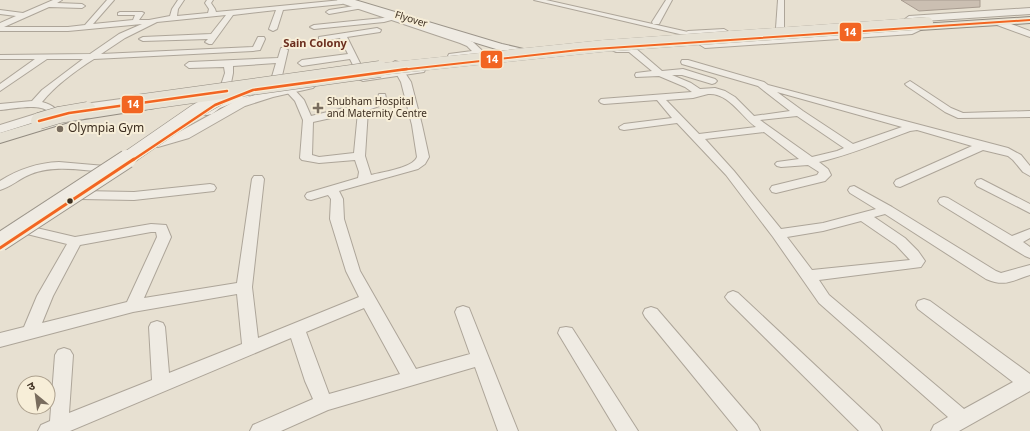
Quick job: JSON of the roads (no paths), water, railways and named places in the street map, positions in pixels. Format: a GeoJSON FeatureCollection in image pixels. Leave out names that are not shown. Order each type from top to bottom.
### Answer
{"type":"FeatureCollection","features":[{"type":"Feature","properties":{"kind":"main road","name":"Flyover"},"geometry":{"type":"LineString","coordinates":[[345,1],[500,47],[528,53]]}},
{"type":"Feature","properties":{"kind":"main road"},"geometry":{"type":"LineString","coordinates":[[924,25],[940,20],[1030,12]]}},
{"type":"Feature","properties":{"kind":"main road"},"geometry":{"type":"LineString","coordinates":[[0,138],[57,116],[156,104],[370,73],[572,51],[900,29],[924,25],[1030,17]]}},
{"type":"Feature","properties":{"kind":"main road"},"geometry":{"type":"LineString","coordinates":[[0,133],[39,123],[69,113],[86,112],[229,89],[386,68],[486,57],[715,36],[1030,20]]}},
{"type":"Feature","properties":{"kind":"main road","name":"Flyover"},"geometry":{"type":"LineString","coordinates":[[477,40],[494,50],[494,54],[486,57]]}},
{"type":"Feature","properties":{"kind":"main road"},"geometry":{"type":"LineString","coordinates":[[0,242],[111,170],[229,89]]}},
{"type":"Feature","properties":{"kind":"main road"},"geometry":{"type":"LineString","coordinates":[[0,248],[215,106],[253,90]]}},
{"type":"Feature","properties":{"kind":"main road"},"geometry":{"type":"LineString","coordinates":[[0,236],[105,169],[197,104],[189,102],[149,108],[140,106]]}},
{"type":"Feature","properties":{"kind":"street"},"geometry":{"type":"LineString","coordinates":[[0,26],[47,5],[73,0]]}},
{"type":"Feature","properties":{"kind":"street"},"geometry":{"type":"LineString","coordinates":[[87,28],[96,15],[111,0]]}},
{"type":"Feature","properties":{"kind":"street"},"geometry":{"type":"LineString","coordinates":[[173,18],[175,9],[181,0]]}},
{"type":"Feature","properties":{"kind":"street"},"geometry":{"type":"LineString","coordinates":[[210,0],[208,3],[212,8],[212,15]]}},
{"type":"Feature","properties":{"kind":"street"},"geometry":{"type":"LineString","coordinates":[[537,0],[643,21],[656,22],[706,33]]}},
{"type":"Feature","properties":{"kind":"street"},"geometry":{"type":"LineString","coordinates":[[559,0],[688,34],[705,45],[912,30],[924,25]]}},
{"type":"Feature","properties":{"kind":"street"},"geometry":{"type":"LineString","coordinates":[[656,22],[669,0]]}},
{"type":"Feature","properties":{"kind":"street"},"geometry":{"type":"LineString","coordinates":[[780,28],[781,0]]}},
{"type":"Feature","properties":{"kind":"street"},"geometry":{"type":"LineString","coordinates":[[0,29],[44,30],[137,25],[229,16],[280,8],[345,1],[463,41],[470,44],[486,57]]}},
{"type":"Feature","properties":{"kind":"street"},"geometry":{"type":"LineString","coordinates":[[60,3],[82,6]]}},
{"type":"Feature","properties":{"kind":"street"},"geometry":{"type":"LineString","coordinates":[[320,13],[361,7]]}},
{"type":"Feature","properties":{"kind":"street"},"geometry":{"type":"LineString","coordinates":[[273,29],[280,8]]}},
{"type":"Feature","properties":{"kind":"street"},"geometry":{"type":"LineString","coordinates":[[0,12],[24,15]]}},
{"type":"Feature","properties":{"kind":"street"},"geometry":{"type":"LineString","coordinates":[[688,34],[1030,12]]}},
{"type":"Feature","properties":{"kind":"street"},"geometry":{"type":"LineString","coordinates":[[120,14],[140,13],[137,25]]}},
{"type":"Feature","properties":{"kind":"street"},"geometry":{"type":"LineString","coordinates":[[35,104],[57,81],[137,25],[155,20],[173,18],[212,15],[229,16]]}},
{"type":"Feature","properties":{"kind":"street"},"geometry":{"type":"LineString","coordinates":[[202,52],[229,16]]}},
{"type":"Feature","properties":{"kind":"street"},"geometry":{"type":"LineString","coordinates":[[314,27],[384,20],[392,17]]}},
{"type":"Feature","properties":{"kind":"street"},"geometry":{"type":"LineString","coordinates":[[1000,22],[1030,34]]}},
{"type":"Feature","properties":{"kind":"street"},"geometry":{"type":"LineString","coordinates":[[322,39],[377,30]]}},
{"type":"Feature","properties":{"kind":"street"},"geometry":{"type":"LineString","coordinates":[[342,35],[359,69]]}},
{"type":"Feature","properties":{"kind":"street"},"geometry":{"type":"LineString","coordinates":[[144,39],[214,36]]}},
{"type":"Feature","properties":{"kind":"street"},"geometry":{"type":"LineString","coordinates":[[0,57],[91,56],[256,49],[261,40]]}},
{"type":"Feature","properties":{"kind":"street"},"geometry":{"type":"LineString","coordinates":[[324,49],[328,60]]}},
{"type":"Feature","properties":{"kind":"street"},"geometry":{"type":"LineString","coordinates":[[164,139],[184,135],[241,103],[289,89],[398,68],[486,57],[631,49],[659,73],[688,85],[698,92]]}},
{"type":"Feature","properties":{"kind":"street"},"geometry":{"type":"LineString","coordinates":[[276,80],[284,50]]}},
{"type":"Feature","properties":{"kind":"street"},"geometry":{"type":"LineString","coordinates":[[302,63],[353,56]]}},
{"type":"Feature","properties":{"kind":"street"},"geometry":{"type":"LineString","coordinates":[[0,88],[44,57]]}},
{"type":"Feature","properties":{"kind":"street"},"geometry":{"type":"LineString","coordinates":[[189,65],[281,60]]}},
{"type":"Feature","properties":{"kind":"street"},"geometry":{"type":"LineString","coordinates":[[685,62],[1014,155],[1030,158]]}},
{"type":"Feature","properties":{"kind":"street"},"geometry":{"type":"LineString","coordinates":[[228,64],[229,89]]}},
{"type":"Feature","properties":{"kind":"street"},"geometry":{"type":"LineString","coordinates":[[0,129],[57,116],[229,89],[276,80],[359,69],[398,68]]}},
{"type":"Feature","properties":{"kind":"street"},"geometry":{"type":"LineString","coordinates":[[311,196],[414,167],[421,162],[423,157],[406,82],[398,68]]}},
{"type":"Feature","properties":{"kind":"street"},"geometry":{"type":"LineString","coordinates":[[639,75],[683,72],[712,81]]}},
{"type":"Feature","properties":{"kind":"street"},"geometry":{"type":"LineString","coordinates":[[761,84],[799,113],[852,148]]}},
{"type":"Feature","properties":{"kind":"street"},"geometry":{"type":"LineString","coordinates":[[910,84],[948,110],[962,116],[1030,114]]}},
{"type":"Feature","properties":{"kind":"street"},"geometry":{"type":"LineString","coordinates":[[289,89],[299,100],[308,120],[306,158],[319,160],[359,156]]}},
{"type":"Feature","properties":{"kind":"street"},"geometry":{"type":"LineString","coordinates":[[604,101],[693,95],[698,92],[722,92],[752,119],[824,171],[825,175],[821,178],[776,189]]}},
{"type":"Feature","properties":{"kind":"street"},"geometry":{"type":"LineString","coordinates":[[308,120],[363,108],[382,102],[382,96]]}},
{"type":"Feature","properties":{"kind":"street"},"geometry":{"type":"LineString","coordinates":[[659,97],[730,173],[778,234],[824,299],[964,419]]}},
{"type":"Feature","properties":{"kind":"street"},"geometry":{"type":"LineString","coordinates":[[0,107],[35,104],[49,106],[57,116]]}},
{"type":"Feature","properties":{"kind":"street"},"geometry":{"type":"LineString","coordinates":[[363,108],[359,156],[365,172],[364,180]]}},
{"type":"Feature","properties":{"kind":"street"},"geometry":{"type":"LineString","coordinates":[[752,119],[772,114],[799,113]]}},
{"type":"Feature","properties":{"kind":"street"},"geometry":{"type":"LineString","coordinates":[[624,127],[679,120]]}},
{"type":"Feature","properties":{"kind":"street"},"geometry":{"type":"LineString","coordinates":[[780,164],[810,161],[841,154],[852,148],[908,128],[917,127]]}},
{"type":"Feature","properties":{"kind":"street"},"geometry":{"type":"LineString","coordinates":[[697,137],[765,129]]}},
{"type":"Feature","properties":{"kind":"street"},"geometry":{"type":"LineString","coordinates":[[900,183],[982,146]]}},
{"type":"Feature","properties":{"kind":"street"},"geometry":{"type":"LineString","coordinates":[[1014,155],[1019,158],[1023,167],[1030,172]]}},
{"type":"Feature","properties":{"kind":"street"},"geometry":{"type":"LineString","coordinates":[[0,186],[29,170],[50,165],[105,169]]}},
{"type":"Feature","properties":{"kind":"street"},"geometry":{"type":"LineString","coordinates":[[251,348],[244,287],[258,180]]}},
{"type":"Feature","properties":{"kind":"street"},"geometry":{"type":"LineString","coordinates":[[981,183],[1030,209]]}},
{"type":"Feature","properties":{"kind":"street"},"geometry":{"type":"LineString","coordinates":[[81,195],[134,196],[210,188]]}},
{"type":"Feature","properties":{"kind":"street"},"geometry":{"type":"LineString","coordinates":[[332,190],[337,199],[337,219],[353,271],[412,378]]}},
{"type":"Feature","properties":{"kind":"street"},"geometry":{"type":"LineString","coordinates":[[854,190],[991,275],[1000,279],[1030,270]]}},
{"type":"Feature","properties":{"kind":"street"},"geometry":{"type":"LineString","coordinates":[[944,201],[1030,253]]}},
{"type":"Feature","properties":{"kind":"street"},"geometry":{"type":"LineString","coordinates":[[778,234],[823,227],[888,210]]}},
{"type":"Feature","properties":{"kind":"street"},"geometry":{"type":"LineString","coordinates":[[808,276],[916,264],[918,261],[906,245],[863,216]]}},
{"type":"Feature","properties":{"kind":"street"},"geometry":{"type":"LineString","coordinates":[[28,230],[75,241],[151,228],[161,228],[164,238],[133,306]]}},
{"type":"Feature","properties":{"kind":"street"},"geometry":{"type":"LineString","coordinates":[[1012,242],[1030,234]]}},
{"type":"Feature","properties":{"kind":"street"},"geometry":{"type":"LineString","coordinates":[[30,332],[45,296],[75,241]]}},
{"type":"Feature","properties":{"kind":"street"},"geometry":{"type":"LineString","coordinates":[[0,340],[133,306],[244,287]]}},
{"type":"Feature","properties":{"kind":"street"},"geometry":{"type":"LineString","coordinates":[[733,297],[872,431]]}},
{"type":"Feature","properties":{"kind":"street"},"geometry":{"type":"LineString","coordinates":[[54,429],[368,300]]}},
{"type":"Feature","properties":{"kind":"street"},"geometry":{"type":"LineString","coordinates":[[924,305],[1029,383],[941,431]]}},
{"type":"Feature","properties":{"kind":"street"},"geometry":{"type":"LineString","coordinates":[[463,312],[508,431]]}},
{"type":"Feature","properties":{"kind":"street"},"geometry":{"type":"LineString","coordinates":[[651,313],[750,431]]}},
{"type":"Feature","properties":{"kind":"street"},"geometry":{"type":"LineString","coordinates":[[157,327],[161,385]]}},
{"type":"Feature","properties":{"kind":"street"},"geometry":{"type":"LineString","coordinates":[[297,330],[314,381],[324,403]]}},
{"type":"Feature","properties":{"kind":"street"},"geometry":{"type":"LineString","coordinates":[[566,333],[628,431]]}},
{"type":"Feature","properties":{"kind":"street"},"geometry":{"type":"LineString","coordinates":[[54,429],[64,355]]}},
{"type":"Feature","properties":{"kind":"street"},"geometry":{"type":"LineString","coordinates":[[260,431],[324,403],[480,358]]}},
{"type":"Feature","properties":{"kind":"place","name":"Shubham Hospital and Maternity Centre"},"geometry":{"type":"Point","coordinates":[318,108]}},
{"type":"Feature","properties":{"kind":"place","name":"Olympia Gym"},"geometry":{"type":"Point","coordinates":[60,129]}},
{"type":"Feature","properties":{"kind":"district","name":"Sain Colony"},"geometry":{"type":"Point","coordinates":[315,44]}}]}
